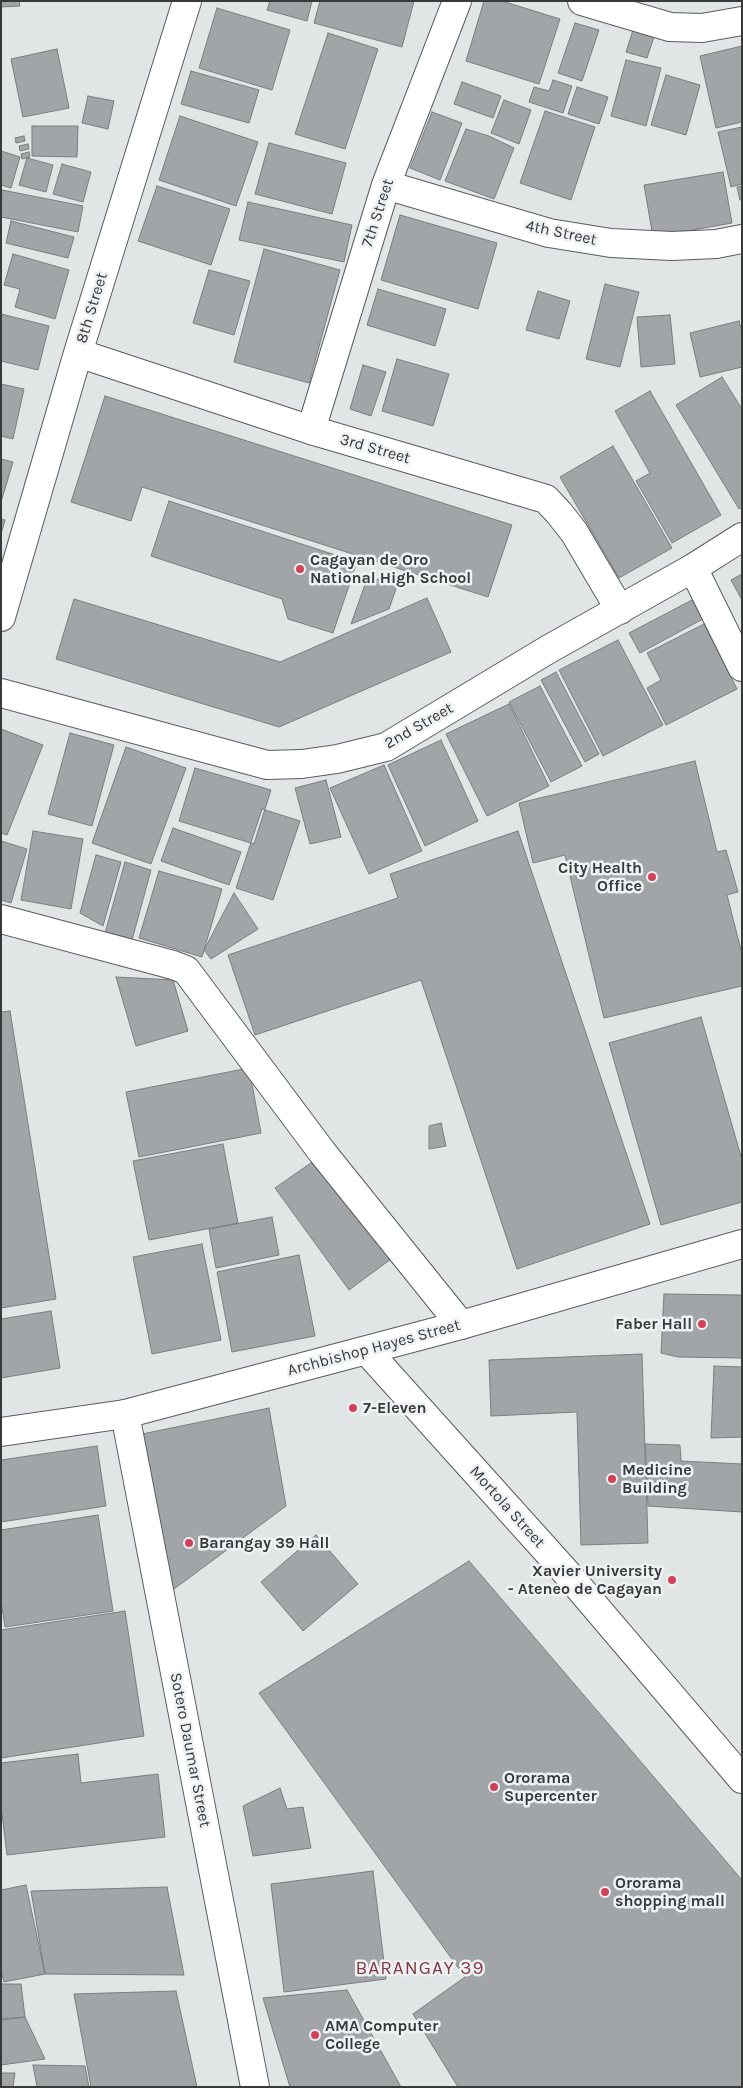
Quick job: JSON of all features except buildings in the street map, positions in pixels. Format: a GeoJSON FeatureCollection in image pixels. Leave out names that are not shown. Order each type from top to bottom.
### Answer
{"type":"FeatureCollection","features":[{"type":"Feature","properties":{"kind":"street","name":"8th Street"},"geometry":{"type":"LineString","coordinates":[[1,616],[78,353],[187,1]]}},
{"type":"Feature","properties":{"kind":"street","name":"7th Street"},"geometry":{"type":"LineString","coordinates":[[311,430],[386,185],[457,1]]}},
{"type":"Feature","properties":{"kind":"street"},"geometry":{"type":"LineString","coordinates":[[582,1],[670,27],[702,28],[742,21]]}},
{"type":"Feature","properties":{"kind":"street","name":"4th Street"},"geometry":{"type":"LineString","coordinates":[[386,185],[549,233],[611,243],[672,246],[716,244],[742,240]]}},
{"type":"Feature","properties":{"kind":"street","name":"3rd Street"},"geometry":{"type":"LineString","coordinates":[[78,353],[311,430],[546,499],[560,513],[574,532],[620,610]]}},
{"type":"Feature","properties":{"kind":"street","name":"2nd Street"},"geometry":{"type":"LineString","coordinates":[[1,693],[267,765],[302,764],[337,759],[386,747],[549,649],[620,610],[742,538]]}},
{"type":"Feature","properties":{"kind":"street"},"geometry":{"type":"LineString","coordinates":[[693,568],[742,667]]}},
{"type":"Feature","properties":{"kind":"street"},"geometry":{"type":"LineString","coordinates":[[1,919],[186,970],[322,1152],[461,1325]]}},
{"type":"Feature","properties":{"kind":"street","name":"Archbishop Hayes Street"},"geometry":{"type":"LineString","coordinates":[[1,1432],[125,1414],[367,1351],[742,1244]]}},
{"type":"Feature","properties":{"kind":"street","name":"Mortola Street"},"geometry":{"type":"LineString","coordinates":[[367,1351],[564,1570],[742,1779]]}},
{"type":"Feature","properties":{"kind":"street","name":"Sotero Daumar Street"},"geometry":{"type":"LineString","coordinates":[[125,1414],[255,2087]]}},
{"type":"Feature","properties":{"kind":"place","name":"Cagayan de Oro National High School"},"geometry":{"type":"Point","coordinates":[300,569]}},
{"type":"Feature","properties":{"kind":"place","name":"City Health Office"},"geometry":{"type":"Point","coordinates":[652,877]}},
{"type":"Feature","properties":{"kind":"place","name":"Faber Hall"},"geometry":{"type":"Point","coordinates":[702,1324]}},
{"type":"Feature","properties":{"kind":"place","name":"7-Eleven"},"geometry":{"type":"Point","coordinates":[353,1408]}},
{"type":"Feature","properties":{"kind":"place","name":"Medicine Building"},"geometry":{"type":"Point","coordinates":[612,1479]}},
{"type":"Feature","properties":{"kind":"place","name":"Barangay 39 Hall"},"geometry":{"type":"Point","coordinates":[189,1543]}},
{"type":"Feature","properties":{"kind":"place","name":"Xavier University - Ateneo de Cagayan"},"geometry":{"type":"Point","coordinates":[672,1580]}},
{"type":"Feature","properties":{"kind":"place","name":"Ororama Supercenter"},"geometry":{"type":"Point","coordinates":[494,1787]}},
{"type":"Feature","properties":{"kind":"place","name":"Ororama shopping mall"},"geometry":{"type":"Point","coordinates":[605,1892]}},
{"type":"Feature","properties":{"kind":"place","name":"AMA Computer College"},"geometry":{"type":"Point","coordinates":[315,2035]}},
{"type":"Feature","properties":{"kind":"district","name":"BARANGAY 39"},"geometry":{"type":"Point","coordinates":[420,1969]}}]}
